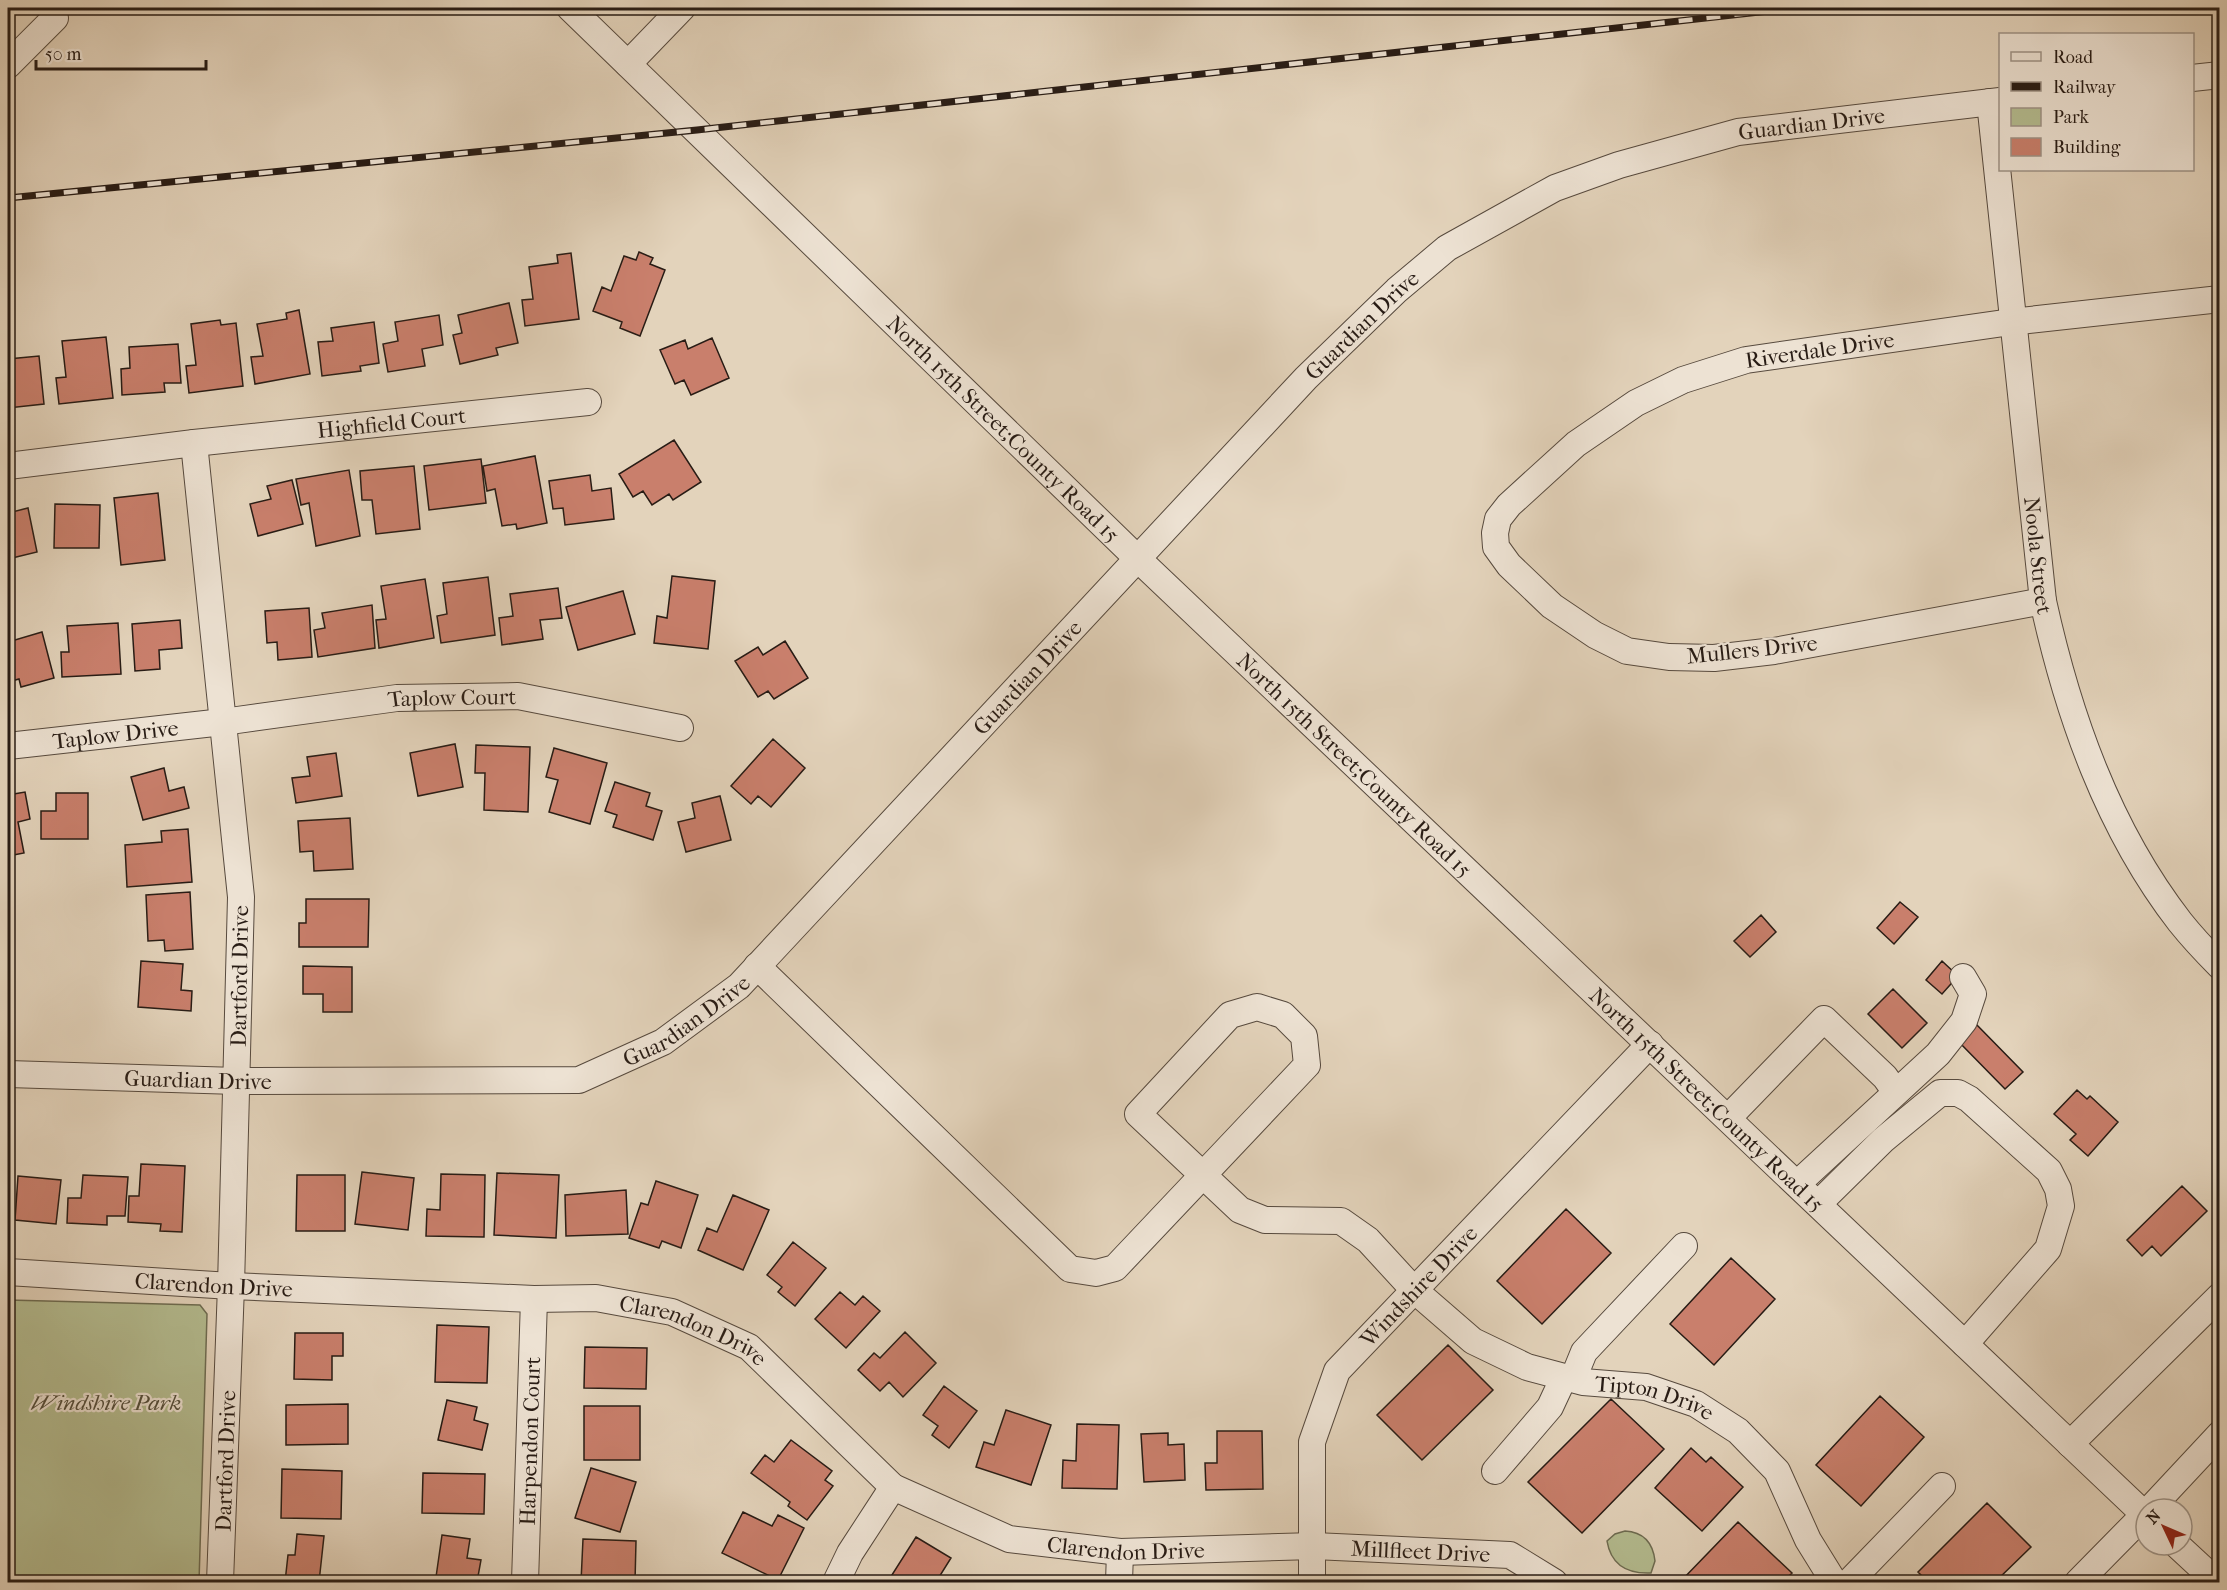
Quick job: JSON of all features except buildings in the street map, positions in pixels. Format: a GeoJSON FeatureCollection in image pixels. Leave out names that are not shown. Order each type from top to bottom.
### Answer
{"type":"FeatureCollection","features":[{"type":"Feature","properties":{"kind":"street","name":"North 15th Street;County Road 15"},"geometry":{"type":"LineString","coordinates":[[570,8],[1138,559],[2070,1444],[2134,1501]]}},
{"type":"Feature","properties":{"kind":"street"},"geometry":{"type":"LineString","coordinates":[[628,64],[682,8]]}},
{"type":"Feature","properties":{"kind":"street"},"geometry":{"type":"LineString","coordinates":[[8,65],[55,18]]}},
{"type":"Feature","properties":{"kind":"street"},"geometry":{"type":"LineString","coordinates":[[2194,78],[2220,75]]}},
{"type":"Feature","properties":{"kind":"street","name":"Guardian Drive"},"geometry":{"type":"LineString","coordinates":[[8,1074],[237,1081],[579,1080],[663,1042],[739,986],[1306,378],[1397,290],[1447,248],[1502,215],[1555,188],[1619,165],[1738,132],[1995,101]]}},
{"type":"Feature","properties":{"kind":"street","name":"Noola Street"},"geometry":{"type":"LineString","coordinates":[[1995,101],[1999,156]]}},
{"type":"Feature","properties":{"kind":"street","name":"Noola Street"},"geometry":{"type":"LineString","coordinates":[[2000,171],[2011,322],[2043,602],[2059,674],[2093,768],[2123,832],[2174,913],[2220,966]]}},
{"type":"Feature","properties":{"kind":"street","name":"Riverdale Drive"},"geometry":{"type":"LineString","coordinates":[[1496,548],[1496,526],[1503,512],[1576,444],[1636,403],[1683,380],[1746,360],[2011,322],[2220,299]]}},
{"type":"Feature","properties":{"kind":"street","name":"Highfield Court"},"geometry":{"type":"LineString","coordinates":[[8,466],[194,443],[588,402]]}},
{"type":"Feature","properties":{"kind":"street","name":"Dartford Drive"},"geometry":{"type":"LineString","coordinates":[[194,443],[241,897],[231,1286],[220,1582]]}},
{"type":"Feature","properties":{"kind":"street","name":"Mullers Drive"},"geometry":{"type":"LineString","coordinates":[[1496,548],[1509,565],[1552,606],[1595,635],[1628,651],[1669,657],[1714,658],[1774,651],[2043,602]]}},
{"type":"Feature","properties":{"kind":"street","name":"Taplow Court"},"geometry":{"type":"LineString","coordinates":[[224,722],[397,698],[518,696],[680,728]]}},
{"type":"Feature","properties":{"kind":"street","name":"Taplow Drive"},"geometry":{"type":"LineString","coordinates":[[8,746],[224,722]]}},
{"type":"Feature","properties":{"kind":"street"},"geometry":{"type":"LineString","coordinates":[[757,966],[1070,1269],[1096,1272],[1115,1268],[1203,1175],[1307,1065],[1304,1036],[1283,1015],[1257,1007],[1230,1015],[1138,1114],[1203,1175]]}},
{"type":"Feature","properties":{"kind":"street"},"geometry":{"type":"LineString","coordinates":[[1797,1184],[1895,1091],[1938,1054],[1964,1021],[1973,994],[1963,977]]}},
{"type":"Feature","properties":{"kind":"street"},"geometry":{"type":"LineString","coordinates":[[1728,1118],[1824,1019],[1884,1077],[1895,1091]]}},
{"type":"Feature","properties":{"kind":"street","name":"Windshire Drive"},"geometry":{"type":"LineString","coordinates":[[1312,1582],[1314,1546],[1312,1442],[1337,1371],[1650,1044]]}},
{"type":"Feature","properties":{"kind":"street"},"geometry":{"type":"LineString","coordinates":[[1818,1204],[1883,1140],[1940,1093],[1958,1093],[1969,1099],[2049,1171],[2058,1190],[2061,1206],[2048,1249],[1965,1344]]}},
{"type":"Feature","properties":{"kind":"street","name":"Tipton Drive"},"geometry":{"type":"LineString","coordinates":[[1203,1175],[1240,1210],[1265,1220],[1341,1221],[1368,1240],[1413,1289],[1473,1341],[1527,1367],[1569,1378],[1646,1387],[1696,1404],[1738,1431],[1777,1471],[1808,1540],[1834,1582]]}},
{"type":"Feature","properties":{"kind":"street"},"geometry":{"type":"LineString","coordinates":[[1495,1471],[1550,1407],[1584,1352],[1684,1246]]}},
{"type":"Feature","properties":{"kind":"street","name":"Clarendon Drive"},"geometry":{"type":"LineString","coordinates":[[8,1272],[231,1286],[534,1299],[596,1298],[672,1312],[749,1347],[893,1486],[1009,1539],[1120,1552],[1314,1546]]}},
{"type":"Feature","properties":{"kind":"street"},"geometry":{"type":"LineString","coordinates":[[2070,1444],[2220,1296]]}},
{"type":"Feature","properties":{"kind":"street","name":"Harpendon Court"},"geometry":{"type":"LineString","coordinates":[[525,1582],[534,1299]]}},
{"type":"Feature","properties":{"kind":"street"},"geometry":{"type":"LineString","coordinates":[[2162,1497],[2220,1434]]}},
{"type":"Feature","properties":{"kind":"street"},"geometry":{"type":"LineString","coordinates":[[836,1582],[850,1553],[893,1486]]}},
{"type":"Feature","properties":{"kind":"street"},"geometry":{"type":"LineString","coordinates":[[1849,1582],[1942,1486]]}},
{"type":"Feature","properties":{"kind":"street"},"geometry":{"type":"LineString","coordinates":[[2078,1582],[2134,1526]]}},
{"type":"Feature","properties":{"kind":"street","name":"Millfleet Drive"},"geometry":{"type":"LineString","coordinates":[[1314,1546],[1510,1555],[1554,1582]]}},
{"type":"Feature","properties":{"kind":"street"},"geometry":{"type":"LineString","coordinates":[[1119,1582],[1120,1552]]}},
{"type":"Feature","properties":{"kind":"street"},"geometry":{"type":"LineString","coordinates":[[2190,1557],[2217,1582]]}},
{"type":"Feature","properties":{"kind":"green space","name":"Windshire Park"},"geometry":{"type":"Polygon","coordinates":[[[8,1300],[200,1305],[207,1314],[199,1582],[8,1582],[8,1300]]]}},
{"type":"Feature","properties":{"kind":"green space"},"geometry":{"type":"Polygon","coordinates":[[[1625,1531],[1642,1536],[1649,1544],[1655,1561],[1651,1573],[1628,1570],[1612,1556],[1607,1541],[1615,1534],[1625,1531]]]}},
{"type":"Feature","properties":{"kind":"railway"},"geometry":{"type":"LineString","coordinates":[[8,198],[697,130],[1796,8]]}}]}
